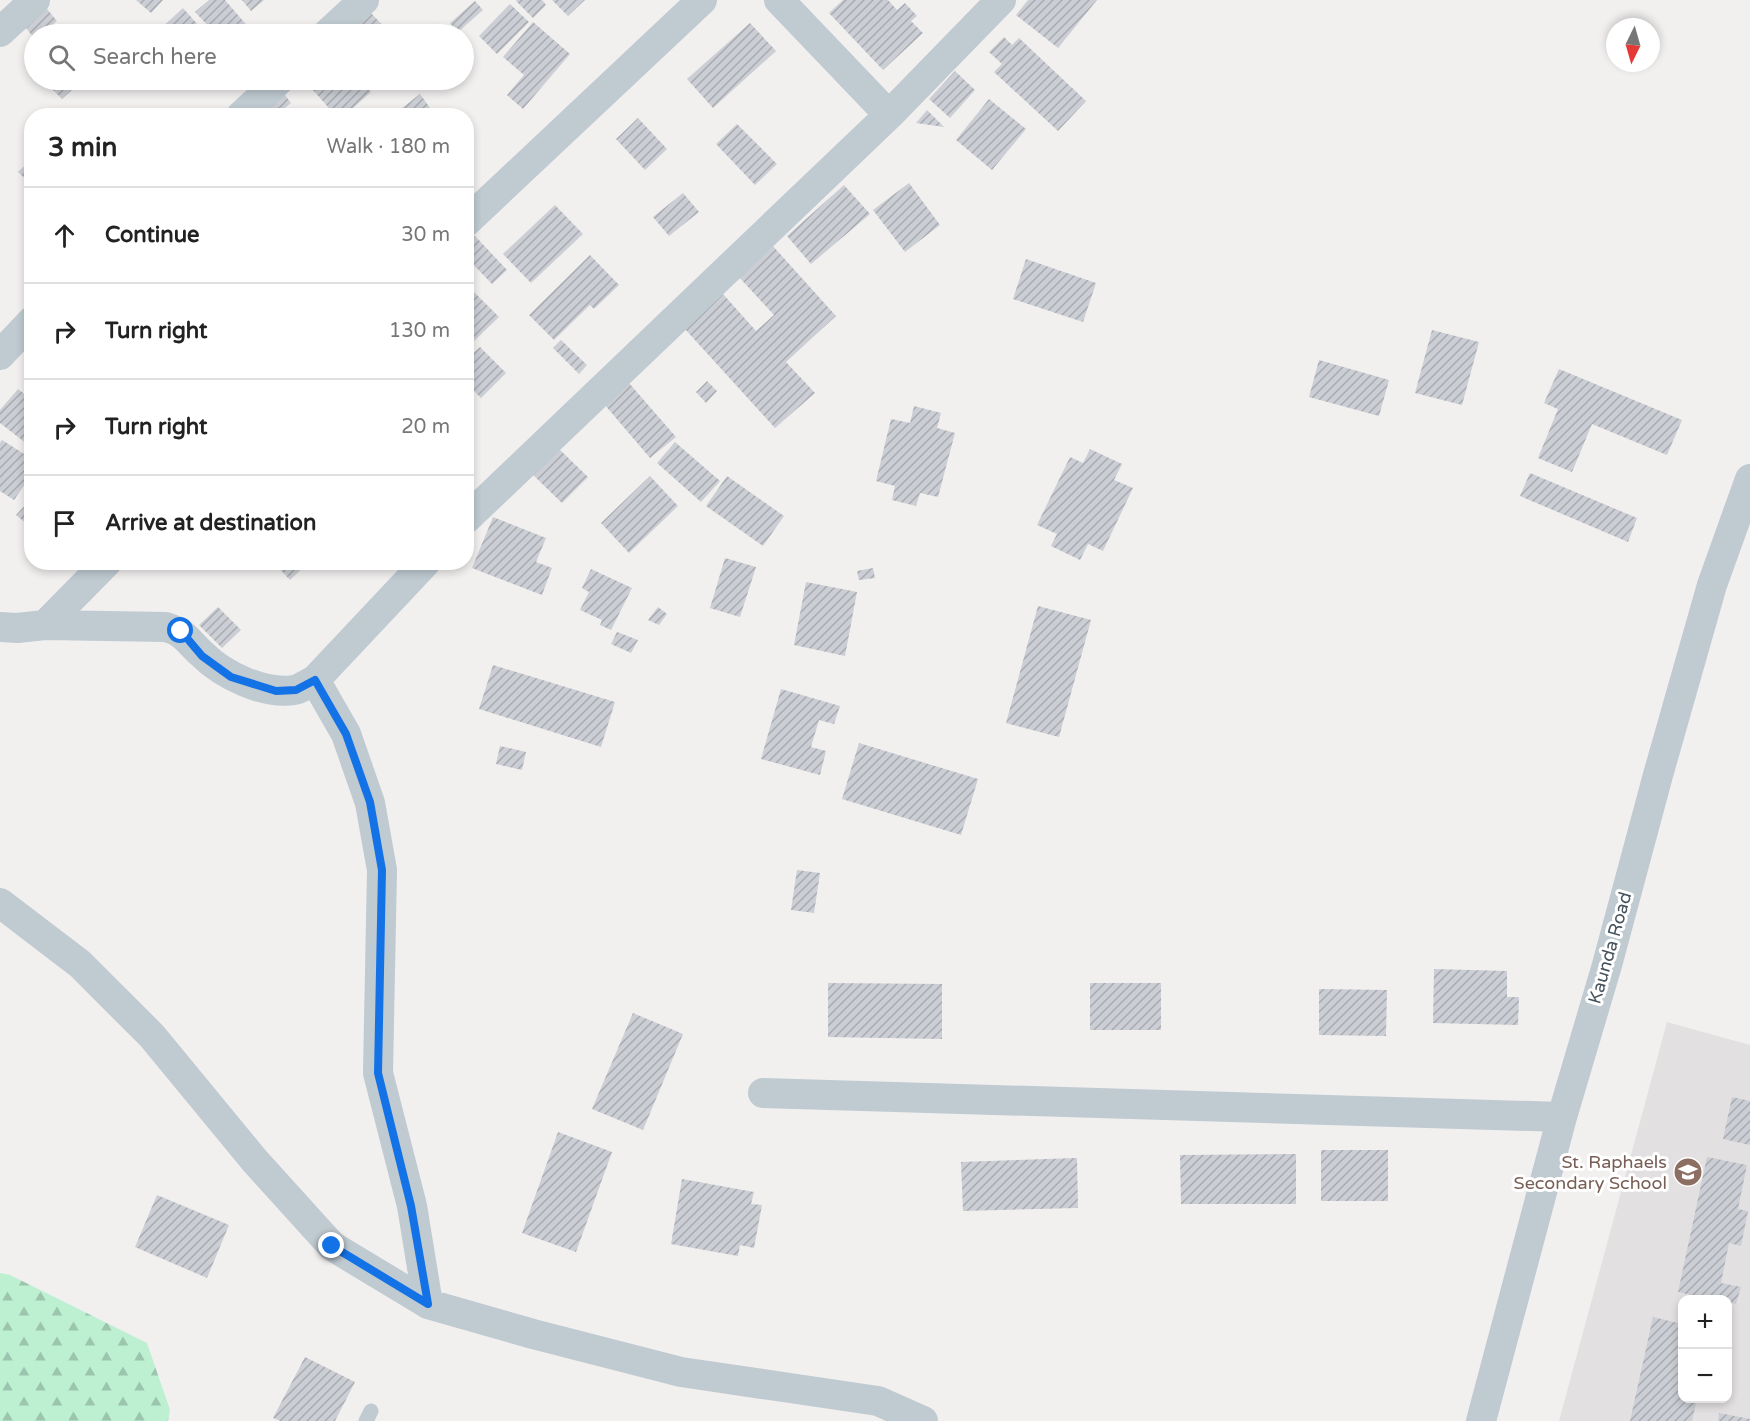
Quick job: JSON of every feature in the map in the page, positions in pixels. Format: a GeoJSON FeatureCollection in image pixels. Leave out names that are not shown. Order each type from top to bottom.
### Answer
{"type":"FeatureCollection","features":[{"type":"Feature","properties":{"kind":"street"},"geometry":{"type":"LineString","coordinates":[[0,33],[36,0]]}},
{"type":"Feature","properties":{"kind":"street"},"geometry":{"type":"LineString","coordinates":[[338,24],[364,0]]}},
{"type":"Feature","properties":{"kind":"street"},"geometry":{"type":"LineString","coordinates":[[474,214],[702,0]]}},
{"type":"Feature","properties":{"kind":"street"},"geometry":{"type":"LineString","coordinates":[[779,0],[889,115]]}},
{"type":"Feature","properties":{"kind":"street"},"geometry":{"type":"LineString","coordinates":[[474,511],[889,115],[1001,0]]}},
{"type":"Feature","properties":{"kind":"street"},"geometry":{"type":"LineString","coordinates":[[249,108],[268,90]]}},
{"type":"Feature","properties":{"kind":"street"},"geometry":{"type":"LineString","coordinates":[[0,355],[24,330]]}},
{"type":"Feature","properties":{"kind":"street","name":"Kaunda Road"},"geometry":{"type":"LineString","coordinates":[[1481,1421],[1562,1117],[1607,965],[1712,585],[1750,479]]}},
{"type":"Feature","properties":{"kind":"street"},"geometry":{"type":"LineString","coordinates":[[45,625],[99,570]]}},
{"type":"Feature","properties":{"kind":"street"},"geometry":{"type":"LineString","coordinates":[[0,627],[45,625],[166,627],[181,631],[202,656],[231,677],[276,691],[296,690],[315,680],[418,570]]}},
{"type":"Feature","properties":{"kind":"street"},"geometry":{"type":"LineString","coordinates":[[315,680],[346,734],[370,802],[382,870],[378,1073],[411,1206],[428,1304]]}},
{"type":"Feature","properties":{"kind":"street"},"geometry":{"type":"LineString","coordinates":[[0,903],[80,964],[152,1036],[255,1161],[332,1246],[428,1304],[681,1372],[878,1401],[923,1421]]}},
{"type":"Feature","properties":{"kind":"street"},"geometry":{"type":"LineString","coordinates":[[763,1093],[1562,1117]]}},
{"type":"Feature","properties":{"kind":"shaded area","name":"St. Raphaels Secondary School"},"geometry":{"type":"Polygon","coordinates":[[[1667,1022],[1750,1045],[1750,1421],[1559,1421],[1667,1022]]]}},
{"type":"Feature","properties":{"kind":"green space"},"geometry":{"type":"Polygon","coordinates":[[[0,1273],[10,1275],[147,1343],[170,1410],[168,1421],[0,1421],[0,1273]]]}},
{"type":"Feature","properties":{"kind":"building"},"geometry":{"type":"Polygon","coordinates":[[[136,0],[163,0],[151,13],[136,0]]]}},
{"type":"Feature","properties":{"kind":"building"},"geometry":{"type":"Polygon","coordinates":[[[209,0],[225,0],[246,24],[206,24],[195,12],[209,0]]]}},
{"type":"Feature","properties":{"kind":"building"},"geometry":{"type":"Polygon","coordinates":[[[242,0],[264,0],[251,11],[242,0]]]}},
{"type":"Feature","properties":{"kind":"building"},"geometry":{"type":"Polygon","coordinates":[[[517,0],[542,0],[546,5],[533,18],[517,0]]]}},
{"type":"Feature","properties":{"kind":"building"},"geometry":{"type":"Polygon","coordinates":[[[552,0],[585,0],[568,16],[552,0]]]}},
{"type":"Feature","properties":{"kind":"building"},"geometry":{"type":"Polygon","coordinates":[[[843,0],[888,0],[897,10],[905,3],[917,16],[911,21],[923,33],[883,70],[829,13],[843,0]]]}},
{"type":"Feature","properties":{"kind":"building"},"geometry":{"type":"Polygon","coordinates":[[[1028,0],[1097,0],[1058,48],[1016,15],[1028,0]]]}},
{"type":"Feature","properties":{"kind":"building"},"geometry":{"type":"Polygon","coordinates":[[[475,1],[483,10],[467,24],[450,23],[475,1]]]}},
{"type":"Feature","properties":{"kind":"building"},"geometry":{"type":"Polygon","coordinates":[[[42,3],[57,21],[54,24],[24,26],[21,22],[42,3]]]}},
{"type":"Feature","properties":{"kind":"building"},"geometry":{"type":"Polygon","coordinates":[[[510,4],[529,22],[497,54],[479,36],[510,4]]]}},
{"type":"Feature","properties":{"kind":"building"},"geometry":{"type":"Polygon","coordinates":[[[183,8],[197,24],[166,24],[183,8]]]}},
{"type":"Feature","properties":{"kind":"building"},"geometry":{"type":"Polygon","coordinates":[[[368,10],[381,24],[353,24],[368,10]]]}},
{"type":"Feature","properties":{"kind":"building"},"geometry":{"type":"Polygon","coordinates":[[[533,22],[570,54],[523,109],[507,95],[524,75],[503,57],[533,22]]]}},
{"type":"Feature","properties":{"kind":"building"},"geometry":{"type":"Polygon","coordinates":[[[750,23],[776,51],[713,108],[687,79],[750,23]]]}},
{"type":"Feature","properties":{"kind":"building"},"geometry":{"type":"Polygon","coordinates":[[[1004,37],[1012,45],[1019,38],[1086,101],[1058,131],[994,72],[1002,64],[989,52],[1004,37]]]}},
{"type":"Feature","properties":{"kind":"building"},"geometry":{"type":"Polygon","coordinates":[[[955,71],[975,90],[950,118],[929,99],[955,71]]]}},
{"type":"Feature","properties":{"kind":"building"},"geometry":{"type":"Polygon","coordinates":[[[53,90],[72,90],[62,99],[53,90]]]}},
{"type":"Feature","properties":{"kind":"building"},"geometry":{"type":"Polygon","coordinates":[[[313,90],[369,90],[371,92],[353,108],[329,108],[313,90]]]}},
{"type":"Feature","properties":{"kind":"building"},"geometry":{"type":"Polygon","coordinates":[[[282,91],[291,103],[285,108],[264,108],[282,91]]]}},
{"type":"Feature","properties":{"kind":"building"},"geometry":{"type":"Polygon","coordinates":[[[420,94],[430,108],[402,108],[420,94]]]}},
{"type":"Feature","properties":{"kind":"building"},"geometry":{"type":"Polygon","coordinates":[[[989,99],[1026,129],[992,170],[956,140],[989,99]]]}},
{"type":"Feature","properties":{"kind":"building"},"geometry":{"type":"Polygon","coordinates":[[[927,110],[944,127],[916,123],[927,110]]]}},
{"type":"Feature","properties":{"kind":"building"},"geometry":{"type":"Polygon","coordinates":[[[638,118],[667,149],[645,170],[616,139],[638,118]]]}},
{"type":"Feature","properties":{"kind":"building"},"geometry":{"type":"Polygon","coordinates":[[[737,124],[777,164],[755,185],[716,144],[737,124]]]}},
{"type":"Feature","properties":{"kind":"building"},"geometry":{"type":"Polygon","coordinates":[[[24,166],[24,178],[18,172],[24,166]]]}},
{"type":"Feature","properties":{"kind":"building"},"geometry":{"type":"Polygon","coordinates":[[[909,183],[940,225],[905,252],[873,210],[909,183]]]}},
{"type":"Feature","properties":{"kind":"building"},"geometry":{"type":"Polygon","coordinates":[[[844,185],[870,214],[811,264],[787,236],[844,185]]]}},
{"type":"Feature","properties":{"kind":"building"},"geometry":{"type":"Polygon","coordinates":[[[683,193],[699,212],[669,236],[653,217],[683,193]]]}},
{"type":"Feature","properties":{"kind":"building"},"geometry":{"type":"Polygon","coordinates":[[[555,205],[583,234],[531,283],[503,254],[555,205]]]}},
{"type":"Feature","properties":{"kind":"building"},"geometry":{"type":"Polygon","coordinates":[[[474,237],[507,270],[492,284],[474,265],[474,237]]]}},
{"type":"Feature","properties":{"kind":"building"},"geometry":{"type":"Polygon","coordinates":[[[772,245],[836,316],[786,362],[815,393],[775,428],[684,328],[723,294],[756,331],[774,315],[738,276],[772,245]]]}},
{"type":"Feature","properties":{"kind":"building"},"geometry":{"type":"Polygon","coordinates":[[[590,255],[619,285],[594,309],[590,305],[554,340],[529,315],[590,255]]]}},
{"type":"Feature","properties":{"kind":"building"},"geometry":{"type":"Polygon","coordinates":[[[1026,259],[1096,283],[1083,322],[1013,299],[1026,259]]]}},
{"type":"Feature","properties":{"kind":"building"},"geometry":{"type":"Polygon","coordinates":[[[474,292],[499,317],[474,341],[474,292]]]}},
{"type":"Feature","properties":{"kind":"building"},"geometry":{"type":"Polygon","coordinates":[[[1432,330],[1479,342],[1462,405],[1415,393],[1432,330]]]}},
{"type":"Feature","properties":{"kind":"building"},"geometry":{"type":"Polygon","coordinates":[[[561,340],[587,365],[579,374],[553,348],[561,340]]]}},
{"type":"Feature","properties":{"kind":"building"},"geometry":{"type":"Polygon","coordinates":[[[480,347],[506,373],[481,398],[474,391],[474,353],[480,347]]]}},
{"type":"Feature","properties":{"kind":"building"},"geometry":{"type":"Polygon","coordinates":[[[1319,360],[1389,380],[1379,416],[1309,397],[1319,360]]]}},
{"type":"Feature","properties":{"kind":"building"},"geometry":{"type":"Polygon","coordinates":[[[1559,369],[1682,420],[1667,455],[1592,424],[1572,472],[1538,458],[1558,409],[1544,403],[1559,369]]]}},
{"type":"Feature","properties":{"kind":"building"},"geometry":{"type":"Polygon","coordinates":[[[707,381],[717,391],[706,403],[696,392],[707,381]]]}},
{"type":"Feature","properties":{"kind":"building"},"geometry":{"type":"Polygon","coordinates":[[[629,383],[676,437],[650,458],[604,404],[629,383]]]}},
{"type":"Feature","properties":{"kind":"building"},"geometry":{"type":"Polygon","coordinates":[[[18,389],[24,394],[24,442],[0,423],[0,410],[18,389]]]}},
{"type":"Feature","properties":{"kind":"building"},"geometry":{"type":"Polygon","coordinates":[[[914,406],[941,413],[937,428],[955,433],[938,497],[920,493],[916,506],[892,500],[895,486],[876,481],[891,419],[910,423],[914,406]]]}},
{"type":"Feature","properties":{"kind":"building"},"geometry":{"type":"Polygon","coordinates":[[[2,440],[24,454],[24,486],[14,500],[0,491],[0,443],[2,440]]]}},
{"type":"Feature","properties":{"kind":"building"},"geometry":{"type":"Polygon","coordinates":[[[675,442],[720,481],[701,502],[657,463],[675,442]]]}},
{"type":"Feature","properties":{"kind":"building"},"geometry":{"type":"Polygon","coordinates":[[[557,447],[588,477],[562,503],[531,473],[557,447]]]}},
{"type":"Feature","properties":{"kind":"building"},"geometry":{"type":"Polygon","coordinates":[[[1090,449],[1122,464],[1114,480],[1133,488],[1103,551],[1088,544],[1080,560],[1051,546],[1057,534],[1037,525],[1070,457],[1083,463],[1090,449]]]}},
{"type":"Feature","properties":{"kind":"building"},"geometry":{"type":"Polygon","coordinates":[[[1530,473],[1637,518],[1628,542],[1520,496],[1530,473]]]}},
{"type":"Feature","properties":{"kind":"building"},"geometry":{"type":"Polygon","coordinates":[[[650,476],[678,506],[629,553],[601,523],[650,476]]]}},
{"type":"Feature","properties":{"kind":"building"},"geometry":{"type":"Polygon","coordinates":[[[727,476],[784,516],[763,546],[706,506],[727,476]]]}},
{"type":"Feature","properties":{"kind":"building"},"geometry":{"type":"Polygon","coordinates":[[[24,506],[24,522],[16,515],[24,506]]]}},
{"type":"Feature","properties":{"kind":"building"},"geometry":{"type":"Polygon","coordinates":[[[493,517],[546,538],[536,562],[552,568],[542,595],[474,569],[474,563],[493,517]]]}},
{"type":"Feature","properties":{"kind":"building"},"geometry":{"type":"Polygon","coordinates":[[[725,558],[756,567],[740,617],[710,608],[725,558]]]}},
{"type":"Feature","properties":{"kind":"building"},"geometry":{"type":"Polygon","coordinates":[[[873,568],[875,578],[859,580],[857,571],[873,568]]]}},
{"type":"Feature","properties":{"kind":"building"},"geometry":{"type":"Polygon","coordinates":[[[591,569],[632,588],[611,630],[600,625],[602,620],[580,610],[589,592],[582,588],[591,569]]]}},
{"type":"Feature","properties":{"kind":"building"},"geometry":{"type":"Polygon","coordinates":[[[281,570],[301,570],[290,580],[281,570]]]}},
{"type":"Feature","properties":{"kind":"building"},"geometry":{"type":"Polygon","coordinates":[[[806,582],[857,592],[845,656],[794,645],[806,582]]]}},
{"type":"Feature","properties":{"kind":"building"},"geometry":{"type":"Polygon","coordinates":[[[1038,606],[1091,620],[1059,737],[1006,723],[1038,606]]]}},
{"type":"Feature","properties":{"kind":"building"},"geometry":{"type":"Polygon","coordinates":[[[218,607],[241,630],[222,648],[199,625],[218,607]]]}},
{"type":"Feature","properties":{"kind":"building"},"geometry":{"type":"Polygon","coordinates":[[[658,607],[667,614],[659,625],[648,620],[658,607]]]}},
{"type":"Feature","properties":{"kind":"building"},"geometry":{"type":"Polygon","coordinates":[[[617,632],[638,640],[631,653],[611,644],[617,632]]]}},
{"type":"Feature","properties":{"kind":"building"},"geometry":{"type":"Polygon","coordinates":[[[493,665],[615,702],[601,747],[479,709],[493,665]]]}},
{"type":"Feature","properties":{"kind":"building"},"geometry":{"type":"Polygon","coordinates":[[[781,689],[840,706],[834,724],[819,720],[811,747],[826,751],[820,775],[761,759],[781,689]]]}},
{"type":"Feature","properties":{"kind":"building"},"geometry":{"type":"Polygon","coordinates":[[[859,743],[978,779],[961,835],[842,799],[859,743]]]}},
{"type":"Feature","properties":{"kind":"building"},"geometry":{"type":"Polygon","coordinates":[[[500,746],[526,752],[522,770],[496,764],[500,746]]]}},
{"type":"Feature","properties":{"kind":"building"},"geometry":{"type":"Polygon","coordinates":[[[797,870],[820,873],[814,913],[791,910],[797,870]]]}},
{"type":"Feature","properties":{"kind":"building"},"geometry":{"type":"Polygon","coordinates":[[[1434,969],[1507,971],[1507,997],[1519,997],[1518,1025],[1433,1023],[1434,969]]]}},
{"type":"Feature","properties":{"kind":"building"},"geometry":{"type":"Polygon","coordinates":[[[828,983],[942,984],[942,1039],[828,1037],[828,983]]]}},
{"type":"Feature","properties":{"kind":"building"},"geometry":{"type":"Polygon","coordinates":[[[1090,983],[1161,983],[1161,1030],[1090,1030],[1090,983]]]}},
{"type":"Feature","properties":{"kind":"building"},"geometry":{"type":"Polygon","coordinates":[[[1319,989],[1387,990],[1386,1036],[1319,1035],[1319,989]]]}},
{"type":"Feature","properties":{"kind":"building"},"geometry":{"type":"Polygon","coordinates":[[[633,1013],[683,1034],[643,1130],[592,1109],[633,1013]]]}},
{"type":"Feature","properties":{"kind":"building"},"geometry":{"type":"Polygon","coordinates":[[[1732,1097],[1750,1101],[1750,1145],[1723,1139],[1732,1097]]]}},
{"type":"Feature","properties":{"kind":"building"},"geometry":{"type":"Polygon","coordinates":[[[558,1132],[612,1152],[576,1252],[522,1233],[558,1132]]]}},
{"type":"Feature","properties":{"kind":"building"},"geometry":{"type":"Polygon","coordinates":[[[1321,1150],[1388,1150],[1388,1201],[1321,1201],[1321,1150]]]}},
{"type":"Feature","properties":{"kind":"building"},"geometry":{"type":"Polygon","coordinates":[[[1296,1154],[1296,1204],[1181,1204],[1180,1155],[1296,1154]]]}},
{"type":"Feature","properties":{"kind":"building"},"geometry":{"type":"Polygon","coordinates":[[[1707,1157],[1747,1165],[1738,1209],[1748,1211],[1741,1246],[1729,1243],[1721,1283],[1741,1287],[1736,1304],[1732,1303],[1732,1295],[1692,1295],[1678,1292],[1707,1157]]]}},
{"type":"Feature","properties":{"kind":"building"},"geometry":{"type":"Polygon","coordinates":[[[1077,1158],[1078,1208],[963,1211],[961,1162],[1077,1158]]]}},
{"type":"Feature","properties":{"kind":"building"},"geometry":{"type":"Polygon","coordinates":[[[682,1179],[754,1192],[751,1204],[762,1205],[754,1248],[740,1245],[738,1256],[671,1244],[682,1179]]]}},
{"type":"Feature","properties":{"kind":"building"},"geometry":{"type":"Polygon","coordinates":[[[157,1195],[229,1225],[207,1278],[135,1247],[157,1195]]]}},
{"type":"Feature","properties":{"kind":"building"},"geometry":{"type":"Polygon","coordinates":[[[1653,1317],[1678,1323],[1678,1403],[1696,1403],[1692,1421],[1630,1421],[1653,1317]]]}},
{"type":"Feature","properties":{"kind":"building"},"geometry":{"type":"Polygon","coordinates":[[[305,1357],[355,1382],[335,1421],[280,1421],[273,1418],[305,1357]]]}},
{"type":"Feature","properties":{"kind":"building"},"geometry":{"type":"Polygon","coordinates":[[[1719,1413],[1750,1419],[1750,1421],[1718,1421],[1719,1413]]]}},
{"type":"Feature","properties":{"kind":"place","name":"St. Raphaels Secondary School"},"geometry":{"type":"Point","coordinates":[1688,1172]}},
{"type":"Feature","properties":{"kind":"route"},"geometry":{"type":"LineString","coordinates":[[181,631],[202,656],[231,677],[276,691],[296,690],[315,680],[346,734],[370,802],[382,870],[378,1073],[411,1206],[428,1304],[332,1246]]}}]}
